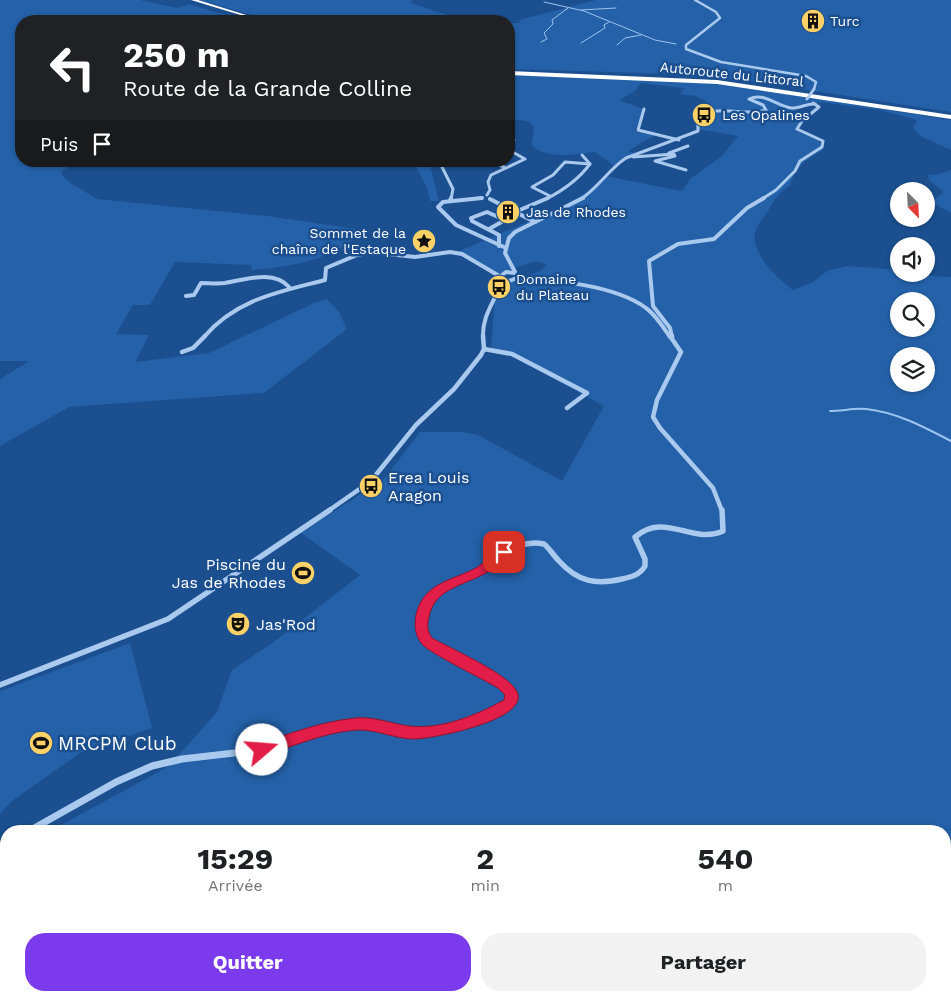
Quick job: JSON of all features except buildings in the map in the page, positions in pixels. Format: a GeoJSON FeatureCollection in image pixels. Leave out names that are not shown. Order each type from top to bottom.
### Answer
{"type":"FeatureCollection","features":[{"type":"Feature","properties":{"kind":"highway"},"geometry":{"type":"LineString","coordinates":[[185,0],[235,15]]}},
{"type":"Feature","properties":{"kind":"highway"},"geometry":{"type":"LineString","coordinates":[[193,0],[244,15]]}},
{"type":"Feature","properties":{"kind":"highway","name":"Autoroute du Littoral"},"geometry":{"type":"LineString","coordinates":[[515,72],[660,76],[719,80],[951,116]]}},
{"type":"Feature","properties":{"kind":"street"},"geometry":{"type":"LineString","coordinates":[[672,339],[669,326],[653,306],[649,261],[678,244],[714,239],[748,208],[774,191],[793,173],[800,161],[822,147],[823,141],[797,129],[802,121],[819,107],[807,99],[814,89],[816,82],[806,76],[728,63],[686,49],[686,45],[714,25],[720,17],[714,11],[695,0]]}},
{"type":"Feature","properties":{"kind":"street"},"geometry":{"type":"LineString","coordinates":[[515,277],[510,270],[505,253],[509,238],[535,222],[572,205],[592,192],[613,171],[616,165],[628,157],[698,132],[698,118],[707,112],[728,110],[759,113],[766,110],[765,106],[749,98],[756,97],[775,100],[793,108],[804,103],[815,104]]}},
{"type":"Feature","properties":{"kind":"street"},"geometry":{"type":"LineString","coordinates":[[644,109],[638,130],[679,140]]}},
{"type":"Feature","properties":{"kind":"street"},"geometry":{"type":"LineString","coordinates":[[628,157],[666,154],[688,146]]}},
{"type":"Feature","properties":{"kind":"street"},"geometry":{"type":"LineString","coordinates":[[515,153],[525,160],[515,165]]}},
{"type":"Feature","properties":{"kind":"street"},"geometry":{"type":"LineString","coordinates":[[666,154],[675,156],[655,161],[686,170]]}},
{"type":"Feature","properties":{"kind":"street"},"geometry":{"type":"LineString","coordinates":[[582,155],[590,164]]}},
{"type":"Feature","properties":{"kind":"street"},"geometry":{"type":"LineString","coordinates":[[550,196],[532,187],[553,175],[565,162],[590,164]]}},
{"type":"Feature","properties":{"kind":"street"},"geometry":{"type":"LineString","coordinates":[[515,212],[550,196],[576,181],[590,164]]}},
{"type":"Feature","properties":{"kind":"street"},"geometry":{"type":"LineString","coordinates":[[442,167],[452,189],[450,201]]}},
{"type":"Feature","properties":{"kind":"street"},"geometry":{"type":"LineString","coordinates":[[482,198],[487,195],[491,188],[488,178],[494,171],[504,167]]}},
{"type":"Feature","properties":{"kind":"street"},"geometry":{"type":"LineString","coordinates":[[487,195],[491,196],[490,199]]}},
{"type":"Feature","properties":{"kind":"street"},"geometry":{"type":"LineString","coordinates":[[506,248],[452,222],[438,207],[440,203],[482,198],[490,199],[535,222]]}},
{"type":"Feature","properties":{"kind":"street"},"geometry":{"type":"LineString","coordinates":[[489,229],[505,220],[487,212],[470,218],[472,221],[499,235],[499,246]]}},
{"type":"Feature","properties":{"kind":"street"},"geometry":{"type":"LineString","coordinates":[[40,825],[124,777],[172,760],[238,755],[326,730],[358,724],[412,733],[429,732],[464,724],[504,708],[512,699],[511,693],[503,684],[428,642],[422,633],[422,614],[425,605],[439,590],[481,571],[511,549],[530,542],[544,544],[562,564],[585,581],[593,584],[632,577],[640,573],[645,565],[645,557],[635,537],[646,528],[675,528],[716,535],[724,531],[722,507],[718,496],[672,438],[660,428],[653,417],[657,400],[681,352],[656,318],[644,306],[599,288],[502,276],[495,274],[462,254],[443,252],[415,257],[377,252],[364,253],[326,268],[327,279],[325,280],[289,288],[248,301],[216,324],[194,349],[182,352]]}},
{"type":"Feature","properties":{"kind":"street"},"geometry":{"type":"LineString","coordinates":[[0,685],[154,626],[263,557],[372,480],[416,425],[472,369],[484,349],[483,331],[488,307],[501,284],[502,276],[510,270]]}},
{"type":"Feature","properties":{"kind":"street"},"geometry":{"type":"LineString","coordinates":[[186,296],[194,295],[201,283],[220,283],[259,276],[285,282],[289,288]]}},
{"type":"Feature","properties":{"kind":"street"},"geometry":{"type":"LineString","coordinates":[[501,284],[515,277]]}},
{"type":"Feature","properties":{"kind":"street"},"geometry":{"type":"LineString","coordinates":[[656,318],[669,326]]}},
{"type":"Feature","properties":{"kind":"street"},"geometry":{"type":"LineString","coordinates":[[663,329],[668,330],[669,326]]}},
{"type":"Feature","properties":{"kind":"street"},"geometry":{"type":"LineString","coordinates":[[484,349],[512,354],[588,393],[568,408]]}},
{"type":"Feature","properties":{"kind":"shaded area"},"geometry":{"type":"Polygon","coordinates":[[[0,0],[140,0],[177,8],[189,4],[225,15],[15,15],[15,167],[68,167],[62,171],[62,175],[69,182],[97,199],[267,216],[363,230],[352,240],[326,255],[281,267],[252,270],[251,265],[175,262],[150,305],[133,305],[116,334],[149,335],[135,362],[209,353],[314,303],[327,299],[339,312],[347,329],[264,393],[69,407],[0,446],[0,379],[29,361],[0,361],[0,0]]]}},
{"type":"Feature","properties":{"kind":"shaded area"},"geometry":{"type":"Polygon","coordinates":[[[200,0],[412,0],[411,3],[446,15],[251,15],[200,0]]]}},
{"type":"Feature","properties":{"kind":"shaded area"},"geometry":{"type":"Polygon","coordinates":[[[596,0],[951,0],[951,112],[749,81],[673,74],[515,69],[515,23],[520,23],[519,20],[596,0]]]}},
{"type":"Feature","properties":{"kind":"shaded area"},"geometry":{"type":"Polygon","coordinates":[[[515,75],[684,81],[742,87],[951,120],[951,150],[922,137],[913,128],[917,120],[880,110],[821,102],[803,105],[795,111],[783,113],[787,117],[803,123],[799,129],[817,137],[823,150],[806,160],[798,169],[790,186],[778,196],[759,224],[755,233],[755,241],[761,257],[767,265],[793,290],[813,282],[827,271],[847,266],[890,269],[890,282],[935,282],[935,276],[951,277],[951,825],[61,825],[169,766],[217,712],[232,670],[275,641],[360,575],[301,533],[384,479],[420,432],[462,432],[478,435],[562,481],[604,406],[506,353],[491,349],[495,297],[509,283],[540,271],[547,265],[536,261],[497,274],[457,252],[562,207],[586,192],[605,176],[682,191],[690,179],[722,156],[738,136],[696,129],[696,116],[713,106],[696,96],[680,94],[684,88],[641,83],[635,91],[619,100],[643,109],[635,131],[655,135],[628,151],[637,154],[614,166],[595,152],[554,155],[539,150],[532,146],[533,125],[524,120],[515,120],[515,75]]]}},
{"type":"Feature","properties":{"kind":"shaded area"},"geometry":{"type":"Polygon","coordinates":[[[416,167],[430,167],[439,201],[430,201],[427,188],[416,167]]]}},
{"type":"Feature","properties":{"kind":"shaded area"},"geometry":{"type":"Polygon","coordinates":[[[951,170],[951,213],[935,204],[935,200],[944,192],[935,185],[935,182],[930,181],[927,174],[936,175],[951,170]]]}},
{"type":"Feature","properties":{"kind":"shaded area"},"geometry":{"type":"Polygon","coordinates":[[[130,643],[152,728],[80,753],[12,801],[0,814],[0,691],[130,643]]]}},
{"type":"Feature","properties":{"kind":"waterway"},"geometry":{"type":"LineString","coordinates":[[544,2],[584,11],[655,40],[676,44]]}},
{"type":"Feature","properties":{"kind":"waterway"},"geometry":{"type":"LineString","coordinates":[[541,42],[547,39],[544,33],[553,24],[552,20],[568,8]]}},
{"type":"Feature","properties":{"kind":"waterway"},"geometry":{"type":"LineString","coordinates":[[581,10],[616,8]]}},
{"type":"Feature","properties":{"kind":"waterway"},"geometry":{"type":"LineString","coordinates":[[581,43],[605,28],[604,25],[609,22]]}},
{"type":"Feature","properties":{"kind":"waterway"},"geometry":{"type":"LineString","coordinates":[[617,45],[625,38],[641,35]]}},
{"type":"Feature","properties":{"kind":"waterway"},"geometry":{"type":"LineString","coordinates":[[830,411],[862,409],[888,413],[951,441]]}},
{"type":"Feature","properties":{"kind":"place","name":"Turc"},"geometry":{"type":"Point","coordinates":[813,21]}},
{"type":"Feature","properties":{"kind":"place","name":"Les Opalines"},"geometry":{"type":"Point","coordinates":[704,115]}},
{"type":"Feature","properties":{"kind":"place","name":"Jas de Rhodes"},"geometry":{"type":"Point","coordinates":[508,212]}},
{"type":"Feature","properties":{"kind":"place","name":"Sommet de la chaîne de l'Estaque"},"geometry":{"type":"Point","coordinates":[424,241]}},
{"type":"Feature","properties":{"kind":"place","name":"Domaine du Plateau"},"geometry":{"type":"Point","coordinates":[499,287]}},
{"type":"Feature","properties":{"kind":"place","name":"Erea Louis Aragon"},"geometry":{"type":"Point","coordinates":[371,486]}},
{"type":"Feature","properties":{"kind":"place","name":"Piscine du Jas de Rhodes"},"geometry":{"type":"Point","coordinates":[303,573]}},
{"type":"Feature","properties":{"kind":"place","name":"Jas'Rod"},"geometry":{"type":"Point","coordinates":[238,624]}},
{"type":"Feature","properties":{"kind":"place","name":"MRCPM Club"},"geometry":{"type":"Point","coordinates":[41,743]}},
{"type":"Feature","properties":{"kind":"route"},"geometry":{"type":"LineString","coordinates":[[262,750],[326,730],[358,724],[370,724],[412,733],[447,729],[493,713],[509,704],[512,699],[511,693],[503,684],[428,642],[422,633],[421,624],[425,605],[433,594],[444,586],[481,571],[504,552]]}}]}
